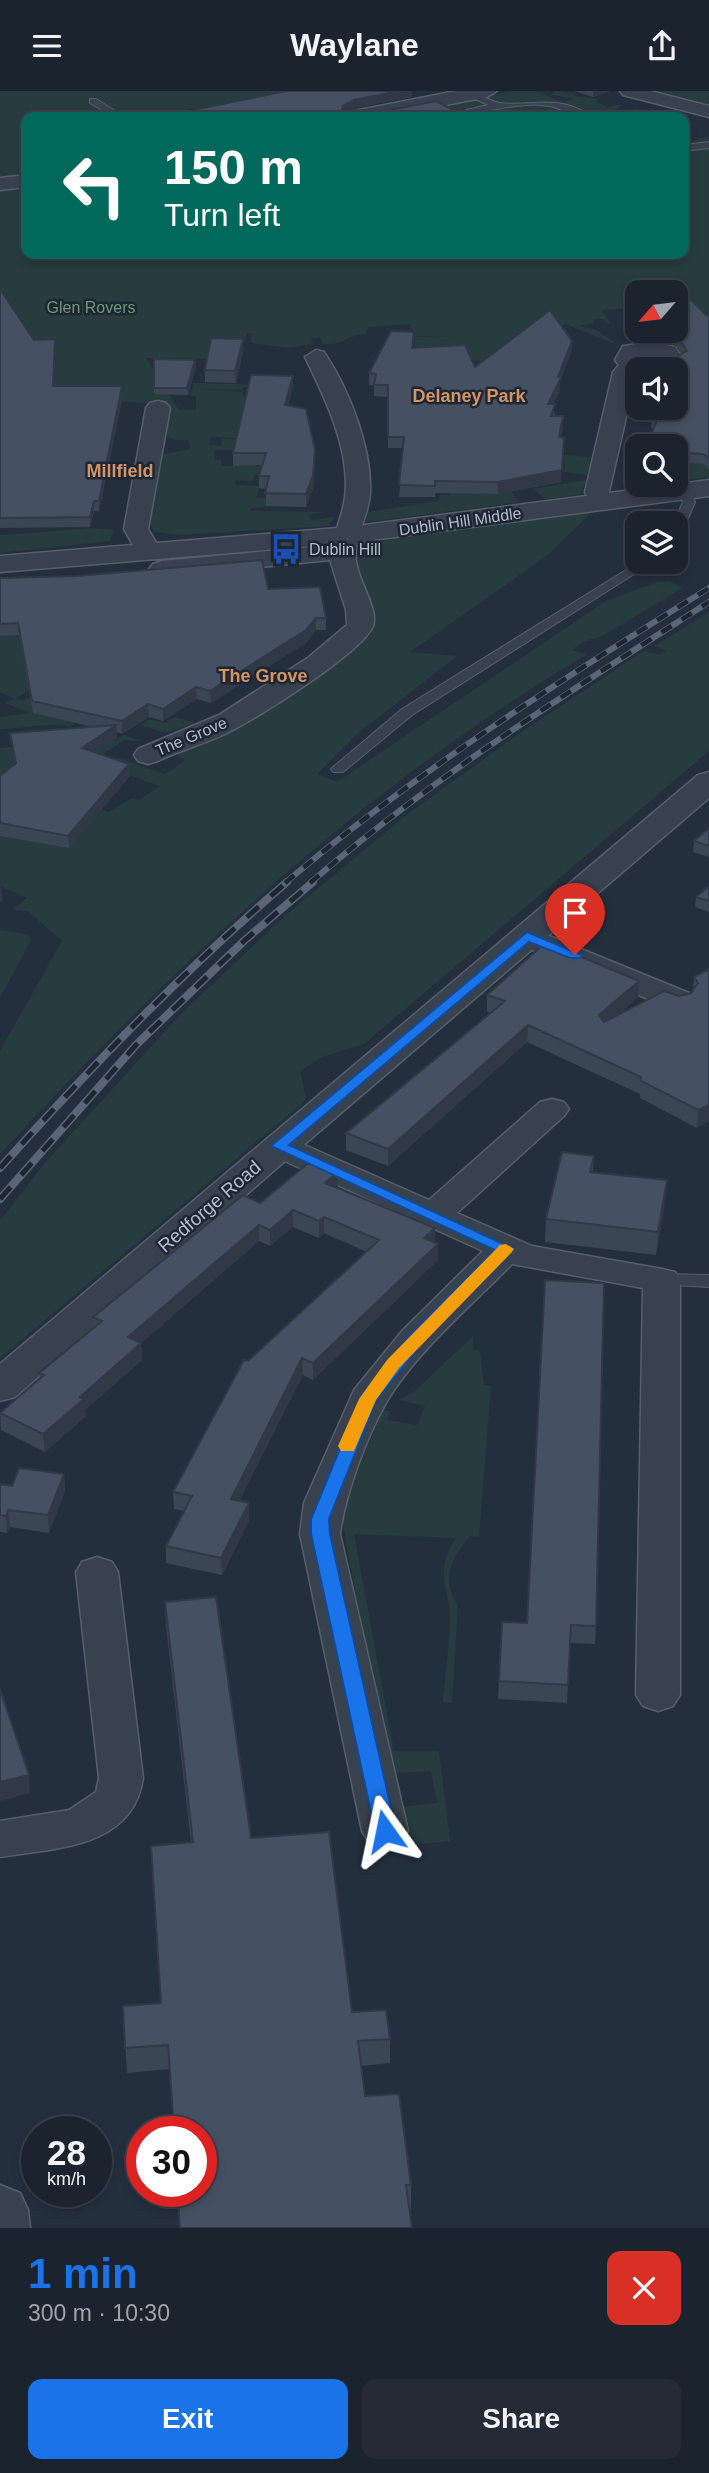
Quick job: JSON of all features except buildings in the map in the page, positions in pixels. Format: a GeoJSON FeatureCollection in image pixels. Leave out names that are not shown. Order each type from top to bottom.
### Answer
{"type":"FeatureCollection","features":[{"type":"Feature","properties":{"kind":"street"},"geometry":{"type":"LineString","coordinates":[[629,91],[709,112]]}},
{"type":"Feature","properties":{"kind":"street"},"geometry":{"type":"LineString","coordinates":[[387,112],[486,97]]}},
{"type":"Feature","properties":{"kind":"street"},"geometry":{"type":"LineString","coordinates":[[0,184],[21,182]]}},
{"type":"Feature","properties":{"kind":"street"},"geometry":{"type":"LineString","coordinates":[[0,579],[89,576],[346,543],[358,497],[356,463],[316,357]]}},
{"type":"Feature","properties":{"kind":"street"},"geometry":{"type":"LineString","coordinates":[[601,502],[597,492],[625,371]]}},
{"type":"Feature","properties":{"kind":"street"},"geometry":{"type":"LineString","coordinates":[[150,554],[136,529],[158,408]]}},
{"type":"Feature","properties":{"kind":"street","name":"Dublin Hill Middle"},"geometry":{"type":"LineString","coordinates":[[0,564],[346,543],[601,502],[697,490]]}},
{"type":"Feature","properties":{"kind":"street","name":"The Grove"},"geometry":{"type":"LineString","coordinates":[[148,755],[232,719],[352,638],[359,628],[362,615],[344,576],[346,543]]}},
{"type":"Feature","properties":{"kind":"street","name":"Redforge Road"},"geometry":{"type":"LineString","coordinates":[[0,1387],[279,1146],[709,782]]}},
{"type":"Feature","properties":{"kind":"street"},"geometry":{"type":"LineString","coordinates":[[527,936],[678,1000]]}},
{"type":"Feature","properties":{"kind":"street"},"geometry":{"type":"LineString","coordinates":[[433,1216],[552,1109]]}},
{"type":"Feature","properties":{"kind":"street"},"geometry":{"type":"LineString","coordinates":[[279,1146],[537,1261],[662,1280],[658,1695]]}},
{"type":"Feature","properties":{"kind":"street"},"geometry":{"type":"LineString","coordinates":[[385,1831],[320,1534],[320,1519],[368,1399],[416,1339],[506,1249]]}},
{"type":"Feature","properties":{"kind":"street"},"geometry":{"type":"LineString","coordinates":[[0,1839],[95,1821],[113,1807],[118,1799],[121,1778],[97,1571]]}},
{"type":"Feature","properties":{"kind":"street"},"geometry":{"type":"LineString","coordinates":[[0,2210],[1,2228]]}},
{"type":"Feature","properties":{"kind":"lane"},"geometry":{"type":"LineString","coordinates":[[469,112],[486,97],[549,103],[574,112]]}},
{"type":"Feature","properties":{"kind":"lane"},"geometry":{"type":"LineString","coordinates":[[93,101],[112,112]]}},
{"type":"Feature","properties":{"kind":"lane"},"geometry":{"type":"LineString","coordinates":[[689,147],[709,145]]}},
{"type":"Feature","properties":{"kind":"lane"},"geometry":{"type":"LineString","coordinates":[[685,511],[697,490]]}},
{"type":"Feature","properties":{"kind":"lane"},"geometry":{"type":"LineString","coordinates":[[338,769],[407,712],[628,574]]}},
{"type":"Feature","properties":{"kind":"lane"},"geometry":{"type":"LineString","coordinates":[[662,1280],[709,1281]]}},
{"type":"Feature","properties":{"kind":"green space"},"geometry":{"type":"Polygon","coordinates":[[[0,91],[335,91],[372,107],[356,112],[206,112],[192,108],[187,112],[21,112],[21,176],[0,178],[0,91]]]}},
{"type":"Feature","properties":{"kind":"green space"},"geometry":{"type":"Polygon","coordinates":[[[513,91],[536,91],[563,102],[574,98],[551,95],[555,91],[599,99],[595,102],[608,107],[621,105],[614,112],[406,112],[513,91]]]}},
{"type":"Feature","properties":{"kind":"green space"},"geometry":{"type":"Polygon","coordinates":[[[650,91],[709,91],[709,107],[650,91]]]}},
{"type":"Feature","properties":{"kind":"green space"},"geometry":{"type":"Polygon","coordinates":[[[636,109],[645,112],[622,112],[636,109]]]}},
{"type":"Feature","properties":{"kind":"green space","name":"Glen Rovers"},"geometry":{"type":"Polygon","coordinates":[[[709,136],[709,326],[688,305],[688,280],[625,280],[625,308],[602,310],[610,323],[606,324],[603,319],[593,320],[594,323],[580,326],[596,330],[620,346],[565,324],[510,364],[414,355],[415,337],[456,336],[415,336],[410,324],[368,327],[366,334],[334,344],[323,344],[321,338],[311,338],[313,344],[290,348],[251,343],[251,333],[247,333],[245,340],[228,340],[208,359],[146,358],[179,410],[196,410],[196,396],[191,396],[193,383],[278,385],[244,387],[242,390],[201,389],[243,392],[243,396],[258,397],[259,439],[211,437],[209,445],[221,446],[222,439],[259,440],[257,458],[233,458],[232,450],[214,450],[214,459],[221,460],[221,466],[274,465],[263,475],[254,475],[253,481],[235,480],[235,485],[260,486],[256,498],[267,498],[272,506],[251,508],[251,511],[325,512],[308,515],[312,520],[334,517],[329,526],[179,535],[154,532],[149,521],[164,454],[191,449],[188,440],[175,440],[164,435],[160,405],[46,394],[30,350],[0,314],[0,191],[21,188],[21,259],[689,259],[689,142],[709,136]]]}},
{"type":"Feature","properties":{"kind":"green space"},"geometry":{"type":"Polygon","coordinates":[[[564,455],[591,457],[587,475],[561,471],[565,470],[564,455]]]}},
{"type":"Feature","properties":{"kind":"green space"},"geometry":{"type":"Polygon","coordinates":[[[709,457],[709,477],[688,480],[688,463],[709,457]]]}},
{"type":"Feature","properties":{"kind":"green space"},"geometry":{"type":"Polygon","coordinates":[[[586,480],[582,493],[578,495],[545,499],[534,489],[586,480]]]}},
{"type":"Feature","properties":{"kind":"green space"},"geometry":{"type":"Polygon","coordinates":[[[449,486],[511,491],[520,502],[366,522],[368,512],[439,501],[440,495],[449,495],[449,486]]]}},
{"type":"Feature","properties":{"kind":"green space"},"geometry":{"type":"Polygon","coordinates":[[[593,511],[548,555],[410,652],[457,656],[358,733],[317,774],[337,782],[606,601],[657,582],[669,581],[682,588],[602,636],[582,642],[572,650],[586,655],[425,762],[349,821],[204,947],[134,1014],[0,1154],[0,1051],[62,941],[29,912],[13,909],[27,898],[0,886],[0,748],[105,737],[115,741],[124,735],[141,741],[124,740],[102,755],[34,786],[109,812],[132,798],[139,800],[160,786],[106,767],[118,758],[165,774],[185,761],[178,756],[179,751],[368,635],[371,615],[356,579],[360,544],[593,511]]]}},
{"type":"Feature","properties":{"kind":"green space"},"geometry":{"type":"Polygon","coordinates":[[[94,528],[114,530],[110,541],[0,553],[0,535],[94,528]]]}},
{"type":"Feature","properties":{"kind":"green space"},"geometry":{"type":"Polygon","coordinates":[[[709,612],[709,751],[364,1044],[322,1057],[300,1071],[306,1100],[0,1358],[0,1221],[44,1164],[179,1016],[286,915],[409,813],[523,731],[644,651],[659,655],[666,651],[655,646],[709,612]]]}},
{"type":"Feature","properties":{"kind":"green space"},"geometry":{"type":"Polygon","coordinates":[[[0,630],[27,631],[38,686],[16,698],[23,701],[33,696],[88,715],[69,727],[61,724],[0,729],[0,717],[30,713],[5,703],[14,698],[0,692],[0,630]]]}},
{"type":"Feature","properties":{"kind":"green space"},"geometry":{"type":"Polygon","coordinates":[[[175,717],[196,723],[165,733],[141,725],[150,719],[164,723],[175,717]]]}},
{"type":"Feature","properties":{"kind":"green space"},"geometry":{"type":"Polygon","coordinates":[[[0,930],[29,935],[31,940],[0,998],[0,930]]]}},
{"type":"Feature","properties":{"kind":"green space"},"geometry":{"type":"Polygon","coordinates":[[[473,1336],[473,1350],[480,1351],[484,1385],[491,1386],[479,1537],[470,1536],[464,1544],[454,1560],[449,1577],[458,1605],[452,1703],[443,1702],[450,1624],[444,1570],[447,1554],[456,1538],[354,1534],[394,1751],[439,1751],[450,1841],[413,1845],[402,1807],[437,1803],[431,1771],[393,1773],[380,1726],[342,1519],[349,1492],[383,1410],[390,1411],[387,1420],[417,1425],[425,1406],[398,1400],[414,1392],[473,1336]]]}},
{"type":"Feature","properties":{"kind":"railway"},"geometry":{"type":"LineString","coordinates":[[285,883],[438,764],[545,692],[709,588]]}},
{"type":"Feature","properties":{"kind":"railway"},"geometry":{"type":"LineString","coordinates":[[310,883],[405,806],[455,770],[555,701],[709,602]]}},
{"type":"Feature","properties":{"kind":"railway"},"geometry":{"type":"LineString","coordinates":[[0,1168],[139,1020],[287,882]]}},
{"type":"Feature","properties":{"kind":"railway"},"geometry":{"type":"LineString","coordinates":[[0,1199],[136,1045],[245,940],[313,882]]}},
{"type":"Feature","properties":{"kind":"slow traffic"},"geometry":{"type":"LineString","coordinates":[[347,1446],[368,1399],[393,1364],[506,1249]]}},
{"type":"Feature","properties":{"kind":"place","name":"Dublin Hill"},"geometry":{"type":"Point","coordinates":[286,549]}},
{"type":"Feature","properties":{"kind":"district","name":"Delaney Park"},"geometry":{"type":"Point","coordinates":[469,396]}},
{"type":"Feature","properties":{"kind":"district","name":"Millfield"},"geometry":{"type":"Point","coordinates":[120,471]}},
{"type":"Feature","properties":{"kind":"district","name":"The Grove"},"geometry":{"type":"Point","coordinates":[263,676]}},
{"type":"Feature","properties":{"kind":"route"},"geometry":{"type":"LineString","coordinates":[[385,1831],[320,1534],[320,1519],[338,1467],[368,1399],[393,1364],[506,1249],[279,1146],[527,936],[575,955]]}}]}
